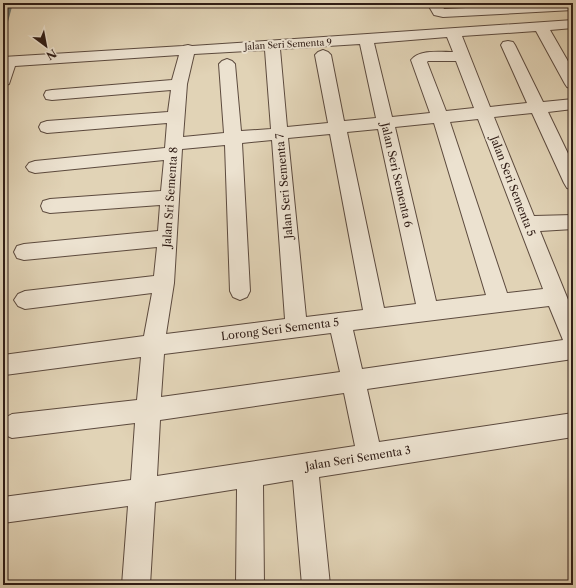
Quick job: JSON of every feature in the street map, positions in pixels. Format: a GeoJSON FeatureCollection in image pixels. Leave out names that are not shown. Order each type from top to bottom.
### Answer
{"type":"FeatureCollection","features":[{"type":"Feature","properties":{"kind":"street"},"geometry":{"type":"LineString","coordinates":[[434,3],[439,12],[442,14],[573,6]]}},
{"type":"Feature","properties":{"kind":"street","name":"Jalan Seri Sementa 9"},"geometry":{"type":"LineString","coordinates":[[6,62],[573,24]]}},
{"type":"Feature","properties":{"kind":"street"},"geometry":{"type":"LineString","coordinates":[[541,27],[573,84]]}},
{"type":"Feature","properties":{"kind":"street","name":"Jalan Seri Sementa 5"},"geometry":{"type":"LineString","coordinates":[[454,33],[573,339]]}},
{"type":"Feature","properties":{"kind":"street","name":"Jalan Seri Sementa 6"},"geometry":{"type":"LineString","coordinates":[[366,39],[428,311]]}},
{"type":"Feature","properties":{"kind":"street","name":"Jalan Seri Sementa 7"},"geometry":{"type":"LineString","coordinates":[[272,45],[296,327]]}},
{"type":"Feature","properties":{"kind":"street"},"geometry":{"type":"LineString","coordinates":[[508,45],[573,183]]}},
{"type":"Feature","properties":{"kind":"street","name":"Jalan Sri Sementa 8"},"geometry":{"type":"LineString","coordinates":[[136,585],[153,344],[164,284],[179,84],[188,49]]}},
{"type":"Feature","properties":{"kind":"street"},"geometry":{"type":"LineString","coordinates":[[323,56],[375,317]]}},
{"type":"Feature","properties":{"kind":"street"},"geometry":{"type":"LineString","coordinates":[[463,56],[426,57],[419,60],[440,117],[499,302]]}},
{"type":"Feature","properties":{"kind":"street"},"geometry":{"type":"LineString","coordinates":[[3,81],[6,62]]}},
{"type":"Feature","properties":{"kind":"street"},"geometry":{"type":"LineString","coordinates":[[227,64],[233,138],[240,291]]}},
{"type":"Feature","properties":{"kind":"street"},"geometry":{"type":"LineString","coordinates":[[52,95],[179,84]]}},
{"type":"Feature","properties":{"kind":"street"},"geometry":{"type":"LineString","coordinates":[[35,167],[173,149],[233,138],[573,104]]}},
{"type":"Feature","properties":{"kind":"street"},"geometry":{"type":"LineString","coordinates":[[47,127],[177,117]]}},
{"type":"Feature","properties":{"kind":"street"},"geometry":{"type":"LineString","coordinates":[[50,206],[170,197]]}},
{"type":"Feature","properties":{"kind":"street"},"geometry":{"type":"LineString","coordinates":[[528,224],[573,222]]}},
{"type":"Feature","properties":{"kind":"street"},"geometry":{"type":"LineString","coordinates":[[24,252],[167,238]]}},
{"type":"Feature","properties":{"kind":"street"},"geometry":{"type":"LineString","coordinates":[[25,300],[164,284]]}},
{"type":"Feature","properties":{"kind":"street","name":"Lorong Seri Sementa 5"},"geometry":{"type":"LineString","coordinates":[[5,364],[153,344],[556,296]]}},
{"type":"Feature","properties":{"kind":"street"},"geometry":{"type":"LineString","coordinates":[[340,322],[370,456]]}},
{"type":"Feature","properties":{"kind":"street"},"geometry":{"type":"LineString","coordinates":[[12,426],[149,410],[573,349]]}},
{"type":"Feature","properties":{"kind":"street","name":"Jalan Seri Sementa 3"},"geometry":{"type":"LineString","coordinates":[[3,510],[143,491],[573,425]]}},
{"type":"Feature","properties":{"kind":"street"},"geometry":{"type":"LineString","coordinates":[[305,466],[316,585]]}},
{"type":"Feature","properties":{"kind":"street"},"geometry":{"type":"LineString","coordinates":[[250,474],[250,585]]}},
{"type":"Feature","properties":{"kind":"waterway"},"geometry":{"type":"LineString","coordinates":[[3,33],[11,3]]}}]}
